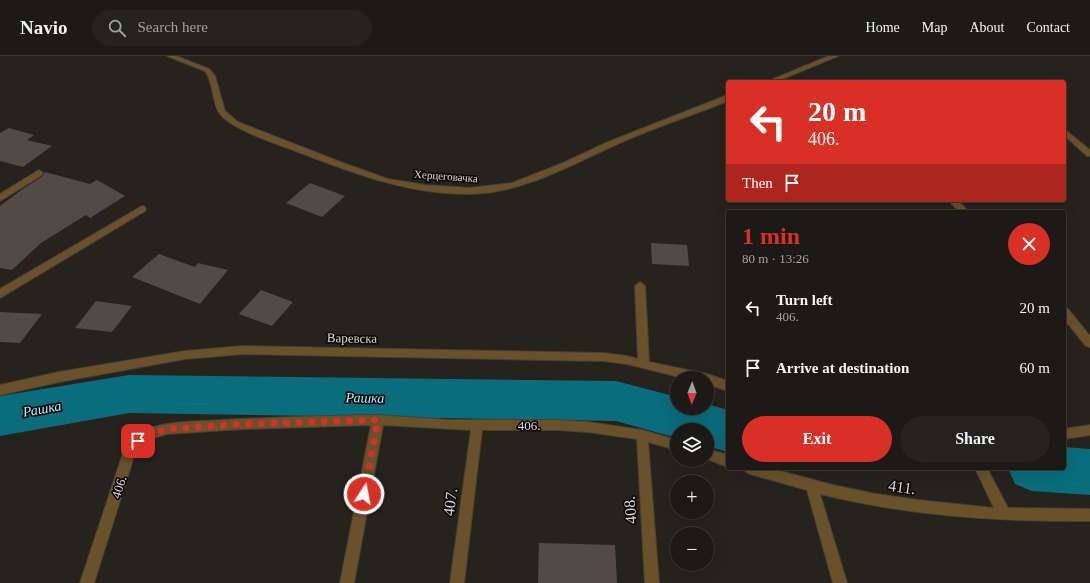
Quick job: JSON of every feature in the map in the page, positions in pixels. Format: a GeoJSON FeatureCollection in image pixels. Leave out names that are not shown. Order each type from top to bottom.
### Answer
{"type":"FeatureCollection","features":[{"type":"Feature","properties":{"kind":"street","name":"Херцеговачка"},"geometry":{"type":"LineString","coordinates":[[170,56],[207,70],[212,76],[222,112],[235,124],[340,165],[388,181],[425,188],[470,190],[492,189],[514,185],[566,165],[610,144],[726,99]]}},
{"type":"Feature","properties":{"kind":"street"},"geometry":{"type":"LineString","coordinates":[[775,80],[835,56]]}},
{"type":"Feature","properties":{"kind":"street"},"geometry":{"type":"LineString","coordinates":[[1066,133],[1090,154]]}},
{"type":"Feature","properties":{"kind":"street"},"geometry":{"type":"LineString","coordinates":[[0,198],[39,173]]}},
{"type":"Feature","properties":{"kind":"street"},"geometry":{"type":"LineString","coordinates":[[954,202],[963,210]]}},
{"type":"Feature","properties":{"kind":"street"},"geometry":{"type":"LineString","coordinates":[[0,294],[142,209]]}},
{"type":"Feature","properties":{"kind":"street"},"geometry":{"type":"LineString","coordinates":[[640,286],[644,365]]}},
{"type":"Feature","properties":{"kind":"street"},"geometry":{"type":"LineString","coordinates":[[1066,314],[1090,343]]}},
{"type":"Feature","properties":{"kind":"street","name":"Варевска"},"geometry":{"type":"LineString","coordinates":[[0,390],[59,377],[185,355],[244,350],[558,355],[627,360],[671,371]]}},
{"type":"Feature","properties":{"kind":"street"},"geometry":{"type":"LineString","coordinates":[[714,381],[726,385]]}},
{"type":"Feature","properties":{"kind":"street"},"geometry":{"type":"LineString","coordinates":[[347,583],[378,420]]}},
{"type":"Feature","properties":{"kind":"street","name":"406."},"geometry":{"type":"LineString","coordinates":[[87,583],[131,447],[138,441],[151,434],[167,429],[244,424],[378,420],[451,425],[557,425],[642,435],[670,443]]}},
{"type":"Feature","properties":{"kind":"street","name":"407."},"geometry":{"type":"LineString","coordinates":[[458,583],[477,425]]}},
{"type":"Feature","properties":{"kind":"street"},"geometry":{"type":"LineString","coordinates":[[1066,434],[1090,430]]}},
{"type":"Feature","properties":{"kind":"street","name":"408."},"geometry":{"type":"LineString","coordinates":[[642,435],[652,583]]}},
{"type":"Feature","properties":{"kind":"street"},"geometry":{"type":"LineString","coordinates":[[714,456],[726,460]]}},
{"type":"Feature","properties":{"kind":"street"},"geometry":{"type":"LineString","coordinates":[[757,470],[812,486],[840,583]]}},
{"type":"Feature","properties":{"kind":"street"},"geometry":{"type":"LineString","coordinates":[[982,470],[1005,515]]}},
{"type":"Feature","properties":{"kind":"street","name":"411."},"geometry":{"type":"LineString","coordinates":[[812,486],[876,500],[965,512],[1005,515],[1090,515]]}},
{"type":"Feature","properties":{"kind":"building"},"geometry":{"type":"Polygon","coordinates":[[[9,128],[34,135],[27,140],[52,146],[23,167],[0,161],[0,133],[9,128]]]}},
{"type":"Feature","properties":{"kind":"building"},"geometry":{"type":"Polygon","coordinates":[[[45,172],[90,184],[97,180],[125,196],[90,218],[86,215],[41,243],[12,270],[0,268],[0,206],[43,176],[45,172]]]}},
{"type":"Feature","properties":{"kind":"building"},"geometry":{"type":"Polygon","coordinates":[[[310,183],[345,196],[322,217],[286,203],[310,183]]]}},
{"type":"Feature","properties":{"kind":"building"},"geometry":{"type":"Polygon","coordinates":[[[651,243],[687,245],[689,266],[652,264],[651,243]]]}},
{"type":"Feature","properties":{"kind":"building"},"geometry":{"type":"Polygon","coordinates":[[[159,254],[195,267],[198,263],[228,270],[200,304],[132,277],[159,254]]]}},
{"type":"Feature","properties":{"kind":"building"},"geometry":{"type":"Polygon","coordinates":[[[261,290],[293,302],[272,326],[239,314],[261,290]]]}},
{"type":"Feature","properties":{"kind":"building"},"geometry":{"type":"Polygon","coordinates":[[[96,301],[132,306],[112,332],[75,328],[96,301]]]}},
{"type":"Feature","properties":{"kind":"building"},"geometry":{"type":"Polygon","coordinates":[[[0,312],[42,314],[20,343],[0,342],[0,312]]]}},
{"type":"Feature","properties":{"kind":"building"},"geometry":{"type":"Polygon","coordinates":[[[539,543],[615,545],[617,583],[538,583],[539,543]]]}},
{"type":"Feature","properties":{"kind":"waterway","name":"Рашка"},"geometry":{"type":"LineString","coordinates":[[0,416],[129,394],[616,401],[726,430]]}},
{"type":"Feature","properties":{"kind":"waterway","name":"Рашка"},"geometry":{"type":"LineString","coordinates":[[1061,470],[1090,472]]}},
{"type":"Feature","properties":{"kind":"route"},"geometry":{"type":"LineString","coordinates":[[138,441],[151,434],[167,429],[244,424],[378,420],[364,494]]}}]}
